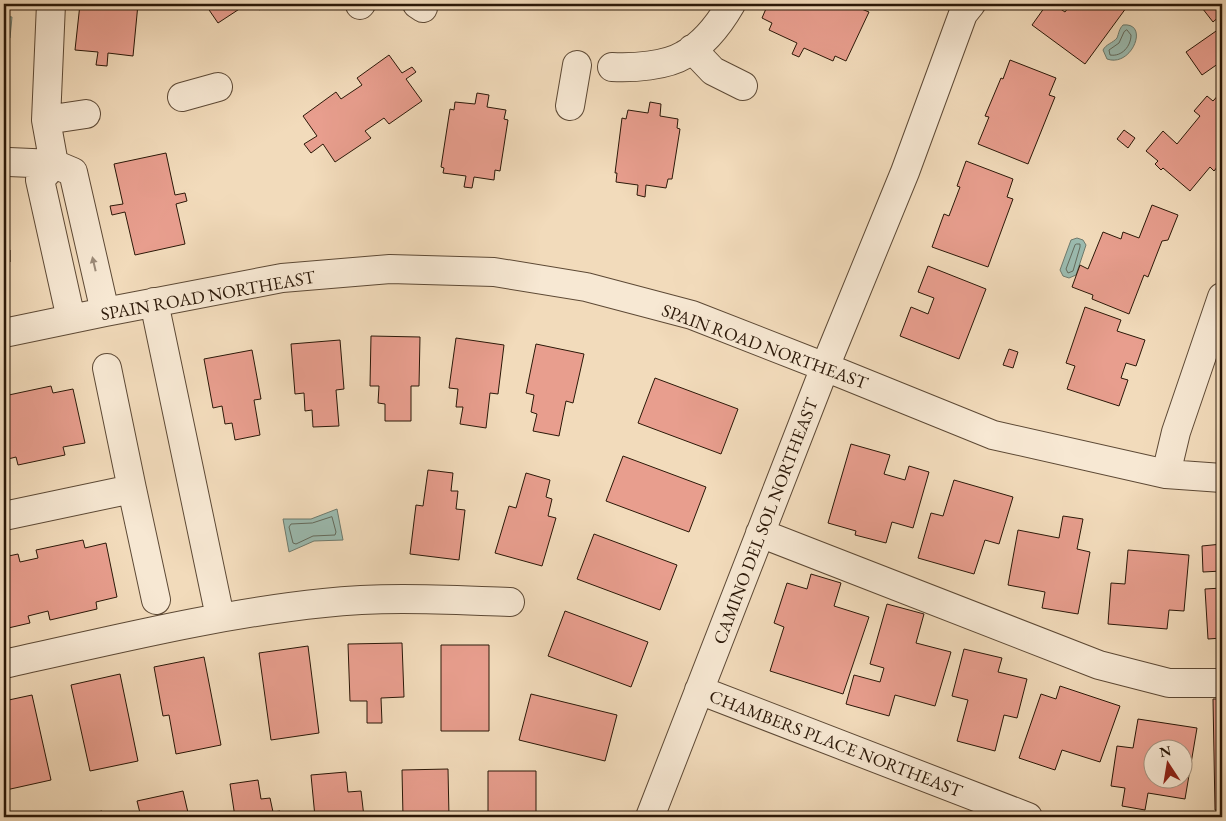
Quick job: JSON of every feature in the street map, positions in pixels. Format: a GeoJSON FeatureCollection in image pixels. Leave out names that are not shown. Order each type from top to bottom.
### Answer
{"type":"FeatureCollection","features":[{"type":"Feature","properties":{"kind":"street"},"geometry":{"type":"LineString","coordinates":[[51,4],[46,120],[54,164]]}},
{"type":"Feature","properties":{"kind":"street"},"geometry":{"type":"LineString","coordinates":[[612,67],[657,64],[684,56],[706,38],[722,19],[731,4]]}},
{"type":"Feature","properties":{"kind":"street","name":"CAMINO DEL SOL NORTHEAST"},"geometry":{"type":"LineString","coordinates":[[650,817],[825,367],[905,172],[964,14],[971,4]]}},
{"type":"Feature","properties":{"kind":"street"},"geometry":{"type":"LineString","coordinates":[[692,49],[713,71],[743,86]]}},
{"type":"Feature","properties":{"kind":"street"},"geometry":{"type":"LineString","coordinates":[[570,106],[577,65]]}},
{"type":"Feature","properties":{"kind":"street"},"geometry":{"type":"LineString","coordinates":[[182,97],[218,87]]}},
{"type":"Feature","properties":{"kind":"street"},"geometry":{"type":"LineString","coordinates":[[46,120],[86,114]]}},
{"type":"Feature","properties":{"kind":"street"},"geometry":{"type":"LineString","coordinates":[[9,162],[54,164],[73,172],[106,312]]}},
{"type":"Feature","properties":{"kind":"street"},"geometry":{"type":"LineString","coordinates":[[54,164],[40,180],[71,319]]}},
{"type":"Feature","properties":{"kind":"street","name":"SPAIN ROAD NORTHEAST"},"geometry":{"type":"LineString","coordinates":[[4,333],[282,278],[390,269],[494,272],[586,287],[692,315],[993,435],[1166,474],[1222,478]]}},
{"type":"Feature","properties":{"kind":"street"},"geometry":{"type":"LineString","coordinates":[[1166,474],[1176,432],[1222,297]]}},
{"type":"Feature","properties":{"kind":"street"},"geometry":{"type":"LineString","coordinates":[[154,302],[220,617]]}},
{"type":"Feature","properties":{"kind":"street"},"geometry":{"type":"LineString","coordinates":[[107,368],[156,600]]}},
{"type":"Feature","properties":{"kind":"street"},"geometry":{"type":"LineString","coordinates":[[4,516],[132,489]]}},
{"type":"Feature","properties":{"kind":"street"},"geometry":{"type":"LineString","coordinates":[[760,533],[1099,666],[1169,683],[1222,683]]}},
{"type":"Feature","properties":{"kind":"street"},"geometry":{"type":"LineString","coordinates":[[4,664],[220,617],[324,603],[388,599],[510,602]]}},
{"type":"Feature","properties":{"kind":"street","name":"CHAMBERS PLACE NORTHEAST"},"geometry":{"type":"LineString","coordinates":[[699,690],[1028,817]]}},
{"type":"Feature","properties":{"kind":"water"},"geometry":{"type":"Polygon","coordinates":[[[4,16],[12,17],[10,38],[4,37],[4,16]]]}},
{"type":"Feature","properties":{"kind":"water"},"geometry":{"type":"Polygon","coordinates":[[[1123,25],[1131,26],[1135,30],[1135,44],[1124,57],[1116,60],[1107,59],[1103,50],[1117,38],[1123,25]]]}},
{"type":"Feature","properties":{"kind":"water"},"geometry":{"type":"Polygon","coordinates":[[[1077,238],[1083,240],[1086,245],[1076,275],[1069,278],[1063,276],[1060,270],[1071,240],[1077,238]]]}},
{"type":"Feature","properties":{"kind":"water"},"geometry":{"type":"Polygon","coordinates":[[[337,509],[343,540],[314,541],[289,552],[283,519],[311,519],[337,509]]]}},
{"type":"Feature","properties":{"kind":"building"},"geometry":{"type":"Polygon","coordinates":[[[80,4],[138,4],[133,56],[108,53],[107,66],[96,65],[98,52],[75,50],[80,4]]]}},
{"type":"Feature","properties":{"kind":"building"},"geometry":{"type":"Polygon","coordinates":[[[205,4],[247,4],[218,23],[205,4]]]}},
{"type":"Feature","properties":{"kind":"building"},"geometry":{"type":"Polygon","coordinates":[[[254,4],[267,4],[259,10],[254,4]]]}},
{"type":"Feature","properties":{"kind":"building"},"geometry":{"type":"Polygon","coordinates":[[[768,4],[861,4],[859,8],[869,12],[846,61],[835,56],[833,61],[804,48],[799,57],[792,54],[797,43],[769,30],[772,23],[762,18],[768,4]]]}},
{"type":"Feature","properties":{"kind":"building"},"geometry":{"type":"Polygon","coordinates":[[[1047,4],[1053,4],[1065,12],[1071,4],[1129,4],[1085,64],[1032,25],[1047,4]]]}},
{"type":"Feature","properties":{"kind":"building"},"geometry":{"type":"Polygon","coordinates":[[[1199,4],[1222,4],[1222,14],[1213,22],[1199,4]]]}},
{"type":"Feature","properties":{"kind":"building"},"geometry":{"type":"Polygon","coordinates":[[[1219,29],[1222,34],[1222,61],[1202,75],[1186,52],[1219,29]]]}},
{"type":"Feature","properties":{"kind":"building"},"geometry":{"type":"Polygon","coordinates":[[[389,55],[402,73],[412,67],[416,72],[406,79],[422,101],[389,124],[384,118],[365,131],[371,138],[335,162],[323,144],[311,153],[304,144],[317,136],[303,116],[336,92],[341,99],[362,85],[357,78],[389,55]]]}},
{"type":"Feature","properties":{"kind":"building"},"geometry":{"type":"Polygon","coordinates":[[[1010,60],[1056,78],[1049,95],[1055,97],[1028,164],[978,144],[989,117],[985,116],[1010,60]]]}},
{"type":"Feature","properties":{"kind":"building"},"geometry":{"type":"Polygon","coordinates":[[[1222,91],[1222,161],[1214,171],[1210,167],[1190,191],[1163,168],[1161,170],[1155,164],[1158,161],[1146,151],[1163,131],[1177,144],[1200,116],[1194,111],[1207,96],[1213,101],[1222,91]]]}},
{"type":"Feature","properties":{"kind":"building"},"geometry":{"type":"Polygon","coordinates":[[[477,93],[489,95],[487,107],[506,110],[504,119],[508,120],[500,171],[495,170],[494,180],[474,177],[472,188],[464,187],[466,176],[443,173],[444,168],[441,167],[450,109],[454,110],[455,102],[475,104],[477,93]]]}},
{"type":"Feature","properties":{"kind":"building"},"geometry":{"type":"Polygon","coordinates":[[[650,102],[661,104],[660,116],[678,119],[677,128],[680,129],[672,179],[668,179],[666,188],[646,185],[645,197],[637,195],[638,185],[616,182],[617,173],[615,173],[622,118],[626,119],[628,110],[648,113],[650,102]]]}},
{"type":"Feature","properties":{"kind":"building"},"geometry":{"type":"Polygon","coordinates":[[[1124,130],[1135,138],[1128,148],[1117,139],[1124,130]]]}},
{"type":"Feature","properties":{"kind":"building"},"geometry":{"type":"Polygon","coordinates":[[[166,153],[175,195],[185,193],[187,201],[176,204],[185,244],[135,255],[125,212],[112,215],[110,206],[123,204],[114,164],[166,153]]]}},
{"type":"Feature","properties":{"kind":"building"},"geometry":{"type":"Polygon","coordinates":[[[966,161],[1013,179],[1007,197],[1013,199],[988,267],[932,247],[944,214],[949,216],[960,187],[957,186],[966,161]]]}},
{"type":"Feature","properties":{"kind":"building"},"geometry":{"type":"Polygon","coordinates":[[[1152,205],[1178,215],[1168,240],[1162,241],[1148,277],[1144,275],[1129,314],[1092,299],[1093,295],[1072,287],[1080,265],[1088,269],[1103,232],[1121,239],[1123,232],[1139,238],[1152,205]]]}},
{"type":"Feature","properties":{"kind":"building"},"geometry":{"type":"Polygon","coordinates":[[[4,250],[10,250],[10,262],[4,262],[4,250]]]}},
{"type":"Feature","properties":{"kind":"building"},"geometry":{"type":"Polygon","coordinates":[[[928,266],[986,289],[959,359],[900,336],[911,307],[928,314],[934,298],[918,292],[928,266]]]}},
{"type":"Feature","properties":{"kind":"building"},"geometry":{"type":"Polygon","coordinates":[[[1085,307],[1121,320],[1117,331],[1145,340],[1136,366],[1126,363],[1121,378],[1128,380],[1119,406],[1067,389],[1075,366],[1066,363],[1085,307]]]}},
{"type":"Feature","properties":{"kind":"building"},"geometry":{"type":"Polygon","coordinates":[[[371,336],[420,337],[419,386],[411,386],[411,421],[385,421],[385,404],[378,403],[379,386],[370,386],[371,336]]]}},
{"type":"Feature","properties":{"kind":"building"},"geometry":{"type":"Polygon","coordinates":[[[456,338],[504,345],[498,394],[490,393],[486,428],[460,424],[463,407],[456,407],[458,389],[449,388],[456,338]]]}},
{"type":"Feature","properties":{"kind":"building"},"geometry":{"type":"Polygon","coordinates":[[[340,340],[344,389],[336,390],[339,426],[313,427],[312,410],[305,411],[304,393],[295,394],[291,344],[340,340]]]}},
{"type":"Feature","properties":{"kind":"building"},"geometry":{"type":"Polygon","coordinates":[[[536,344],[584,354],[573,403],[566,401],[559,436],[533,431],[537,414],[531,412],[534,395],[526,393],[536,344]]]}},
{"type":"Feature","properties":{"kind":"building"},"geometry":{"type":"Polygon","coordinates":[[[1009,349],[1018,352],[1013,368],[1003,365],[1009,349]]]}},
{"type":"Feature","properties":{"kind":"building"},"geometry":{"type":"Polygon","coordinates":[[[252,350],[261,399],[254,400],[260,435],[235,440],[232,423],[225,424],[222,406],[213,408],[204,359],[252,350]]]}},
{"type":"Feature","properties":{"kind":"building"},"geometry":{"type":"Polygon","coordinates":[[[655,378],[738,409],[721,454],[638,423],[655,378]]]}},
{"type":"Feature","properties":{"kind":"building"},"geometry":{"type":"Polygon","coordinates":[[[51,386],[53,393],[73,389],[85,443],[63,447],[65,455],[18,465],[16,457],[4,460],[4,405],[6,404],[4,396],[51,386]]]}},
{"type":"Feature","properties":{"kind":"building"},"geometry":{"type":"Polygon","coordinates":[[[851,444],[890,455],[884,474],[905,480],[909,466],[929,472],[913,528],[892,522],[886,543],[855,535],[856,531],[828,523],[851,444]]]}},
{"type":"Feature","properties":{"kind":"building"},"geometry":{"type":"Polygon","coordinates":[[[623,456],[706,487],[689,532],[606,501],[623,456]]]}},
{"type":"Feature","properties":{"kind":"building"},"geometry":{"type":"Polygon","coordinates":[[[428,470],[453,473],[451,491],[458,491],[456,509],[465,510],[459,560],[410,554],[416,505],[423,506],[428,470]]]}},
{"type":"Feature","properties":{"kind":"building"},"geometry":{"type":"Polygon","coordinates":[[[526,473],[550,480],[546,497],[552,499],[548,516],[556,518],[542,566],[495,553],[509,506],[516,508],[526,473]]]}},
{"type":"Feature","properties":{"kind":"building"},"geometry":{"type":"Polygon","coordinates":[[[954,480],[1013,497],[999,544],[985,540],[974,574],[918,558],[931,513],[943,516],[954,480]]]}},
{"type":"Feature","properties":{"kind":"building"},"geometry":{"type":"Polygon","coordinates":[[[1063,516],[1083,519],[1077,549],[1090,552],[1078,614],[1042,608],[1045,592],[1008,585],[1018,530],[1059,538],[1063,516]]]}},
{"type":"Feature","properties":{"kind":"building"},"geometry":{"type":"Polygon","coordinates":[[[594,534],[677,565],[660,610],[577,579],[594,534]]]}},
{"type":"Feature","properties":{"kind":"building"},"geometry":{"type":"Polygon","coordinates":[[[83,540],[85,548],[106,543],[117,597],[96,602],[97,609],[50,620],[48,611],[28,616],[30,623],[4,629],[4,557],[18,554],[20,562],[38,558],[36,550],[83,540]]]}},
{"type":"Feature","properties":{"kind":"building"},"geometry":{"type":"Polygon","coordinates":[[[1222,544],[1222,571],[1203,572],[1202,546],[1222,544]]]}},
{"type":"Feature","properties":{"kind":"building"},"geometry":{"type":"Polygon","coordinates":[[[1128,550],[1189,555],[1184,611],[1169,610],[1167,629],[1108,624],[1111,583],[1125,584],[1128,550]]]}},
{"type":"Feature","properties":{"kind":"building"},"geometry":{"type":"Polygon","coordinates":[[[811,574],[841,583],[834,606],[869,617],[843,694],[770,671],[784,627],[774,623],[787,583],[807,589],[811,574]]]}},
{"type":"Feature","properties":{"kind":"building"},"geometry":{"type":"Polygon","coordinates":[[[1222,588],[1222,638],[1208,639],[1205,589],[1222,588]]]}},
{"type":"Feature","properties":{"kind":"building"},"geometry":{"type":"Polygon","coordinates":[[[887,604],[924,614],[916,643],[951,652],[935,706],[895,695],[889,716],[846,704],[854,675],[880,682],[884,668],[870,664],[887,604]]]}},
{"type":"Feature","properties":{"kind":"building"},"geometry":{"type":"Polygon","coordinates":[[[565,611],[648,642],[631,687],[548,656],[565,611]]]}},
{"type":"Feature","properties":{"kind":"building"},"geometry":{"type":"Polygon","coordinates":[[[402,643],[404,697],[381,698],[382,723],[367,723],[367,701],[350,701],[348,644],[402,643]]]}},
{"type":"Feature","properties":{"kind":"building"},"geometry":{"type":"Polygon","coordinates":[[[441,645],[489,645],[489,731],[441,731],[441,645]]]}},
{"type":"Feature","properties":{"kind":"building"},"geometry":{"type":"Polygon","coordinates":[[[308,646],[319,733],[271,740],[259,653],[308,646]]]}},
{"type":"Feature","properties":{"kind":"building"},"geometry":{"type":"Polygon","coordinates":[[[964,649],[1002,658],[998,672],[1027,679],[1017,718],[1004,715],[995,751],[957,741],[968,700],[952,696],[964,649]]]}},
{"type":"Feature","properties":{"kind":"building"},"geometry":{"type":"Polygon","coordinates":[[[204,657],[221,745],[176,754],[169,715],[163,716],[154,667],[204,657]]]}},
{"type":"Feature","properties":{"kind":"building"},"geometry":{"type":"Polygon","coordinates":[[[120,674],[138,761],[90,771],[71,685],[120,674]]]}},
{"type":"Feature","properties":{"kind":"building"},"geometry":{"type":"Polygon","coordinates":[[[1060,686],[1120,706],[1100,762],[1062,750],[1055,770],[1019,758],[1041,694],[1056,699],[1060,686]]]}},
{"type":"Feature","properties":{"kind":"building"},"geometry":{"type":"Polygon","coordinates":[[[531,694],[617,715],[605,761],[519,740],[531,694]]]}},
{"type":"Feature","properties":{"kind":"building"},"geometry":{"type":"Polygon","coordinates":[[[32,695],[51,780],[6,790],[4,781],[4,701],[32,695]]]}},
{"type":"Feature","properties":{"kind":"building"},"geometry":{"type":"Polygon","coordinates":[[[1213,699],[1222,699],[1222,810],[1215,810],[1213,699]]]}},
{"type":"Feature","properties":{"kind":"building"},"geometry":{"type":"Polygon","coordinates":[[[1138,719],[1197,728],[1194,746],[1194,738],[1144,738],[1144,788],[1187,788],[1185,799],[1148,793],[1145,810],[1122,806],[1125,788],[1111,786],[1117,746],[1133,748],[1138,719]]]}},
{"type":"Feature","properties":{"kind":"building"},"geometry":{"type":"Polygon","coordinates":[[[448,769],[449,817],[403,817],[402,770],[448,769]]]}},
{"type":"Feature","properties":{"kind":"building"},"geometry":{"type":"Polygon","coordinates":[[[488,771],[536,771],[536,817],[488,817],[488,771]]]}},
{"type":"Feature","properties":{"kind":"building"},"geometry":{"type":"Polygon","coordinates":[[[346,772],[348,792],[361,791],[364,817],[315,817],[311,775],[346,772]]]}},
{"type":"Feature","properties":{"kind":"building"},"geometry":{"type":"Polygon","coordinates":[[[258,780],[261,799],[270,798],[273,812],[280,811],[281,817],[235,817],[230,784],[258,780]]]}},
{"type":"Feature","properties":{"kind":"building"},"geometry":{"type":"Polygon","coordinates":[[[183,791],[189,817],[141,817],[137,801],[183,791]]]}},
{"type":"Feature","properties":{"kind":"building"},"geometry":{"type":"Polygon","coordinates":[[[102,811],[103,817],[70,817],[102,811]]]}}]}
